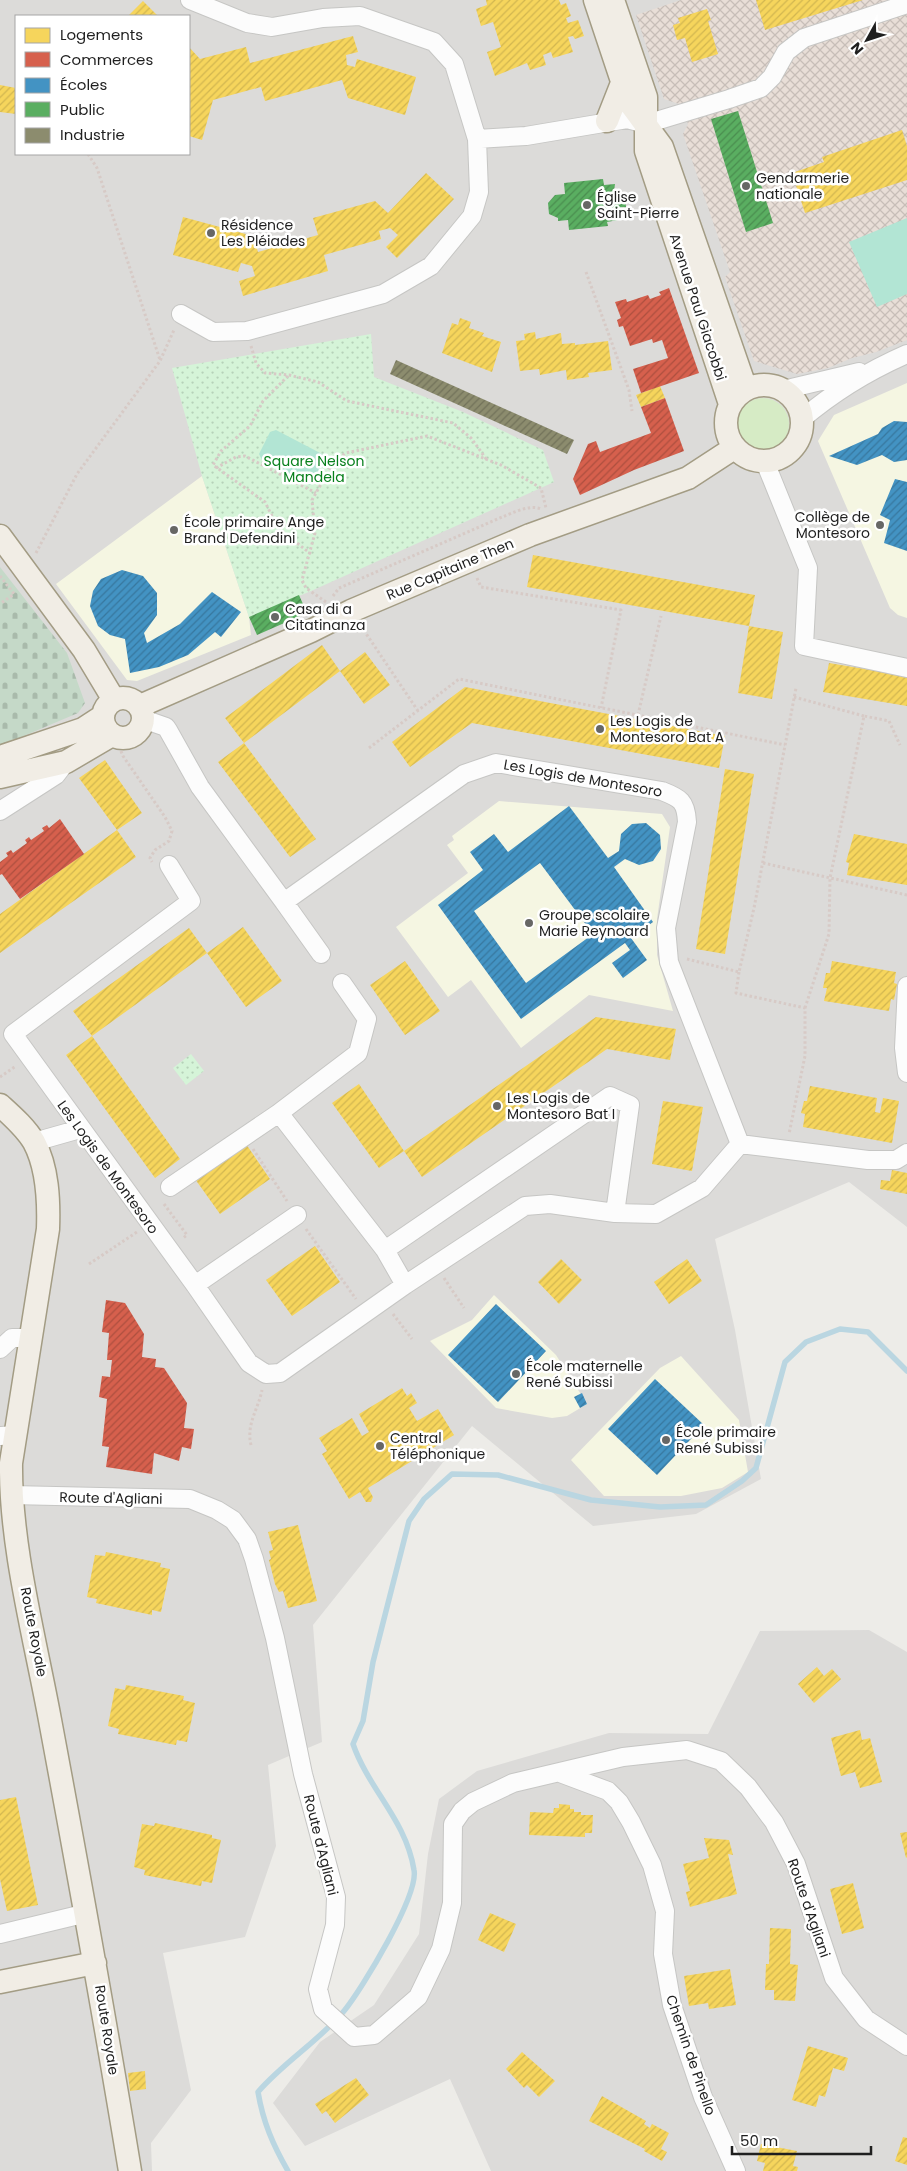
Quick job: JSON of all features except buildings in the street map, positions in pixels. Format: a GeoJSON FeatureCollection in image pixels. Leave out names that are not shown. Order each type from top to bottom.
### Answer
{"type":"FeatureCollection","features":[{"type":"Feature","properties":{"kind":"main road"},"geometry":{"type":"LineString","coordinates":[[595,0],[622,83],[630,102],[646,124]]}},
{"type":"Feature","properties":{"kind":"main road","name":"Avenue Paul Giacobbi"},"geometry":{"type":"LineString","coordinates":[[613,0],[646,97],[646,151],[738,397]]}},
{"type":"Feature","properties":{"kind":"main road"},"geometry":{"type":"LineString","coordinates":[[606,122],[622,83]]}},
{"type":"Feature","properties":{"kind":"main road"},"geometry":{"type":"LineString","coordinates":[[758,385],[771,385],[783,390],[796,402],[802,419],[802,431],[793,448],[778,459],[766,462],[754,460],[734,448],[726,427],[738,397],[758,385]]}},
{"type":"Feature","properties":{"kind":"main road","name":"Rue Capitaine Then"},"geometry":{"type":"LineString","coordinates":[[141,713],[351,611],[530,535],[688,478],[734,448]]}},
{"type":"Feature","properties":{"kind":"main road"},"geometry":{"type":"LineString","coordinates":[[0,536],[84,650],[112,722],[132,736],[142,726],[141,713],[128,698],[112,722],[66,762],[0,777]]}},
{"type":"Feature","properties":{"kind":"main road"},"geometry":{"type":"LineString","coordinates":[[0,757],[82,728],[112,722]]}},
{"type":"Feature","properties":{"kind":"main road","name":"Route Royale"},"geometry":{"type":"LineString","coordinates":[[0,1105],[34,1142],[44,1171],[48,1205],[48,1229],[31,1338],[8,1436],[11,1463],[11,1495],[25,1587],[87,1913],[130,2171]]}},
{"type":"Feature","properties":{"kind":"main road"},"geometry":{"type":"LineString","coordinates":[[0,1982],[95,1963]]}},
{"type":"Feature","properties":{"kind":"street"},"geometry":{"type":"LineString","coordinates":[[180,314],[213,332],[247,331],[383,294],[432,266],[472,216],[478,192],[477,139],[454,64],[434,42],[360,16],[324,18],[272,27],[247,23],[190,0]]}},
{"type":"Feature","properties":{"kind":"street"},"geometry":{"type":"LineString","coordinates":[[477,139],[526,136],[627,119],[646,124],[761,88],[772,77],[786,52],[804,38],[907,4]]}},
{"type":"Feature","properties":{"kind":"street"},"geometry":{"type":"LineString","coordinates":[[802,419],[839,389],[874,368],[907,354]]}},
{"type":"Feature","properties":{"kind":"street"},"geometry":{"type":"LineString","coordinates":[[783,390],[874,368]]}},
{"type":"Feature","properties":{"kind":"street"},"geometry":{"type":"LineString","coordinates":[[766,462],[808,568],[804,646],[907,668]]}},
{"type":"Feature","properties":{"kind":"street"},"geometry":{"type":"LineString","coordinates":[[141,713],[166,727],[200,787],[321,954]]}},
{"type":"Feature","properties":{"kind":"street"},"geometry":{"type":"LineString","coordinates":[[7,807],[31,771],[32,764],[48,740]]}},
{"type":"Feature","properties":{"kind":"street"},"geometry":{"type":"LineString","coordinates":[[7,807],[56,775],[66,762]]}},
{"type":"Feature","properties":{"kind":"street","name":"Les Logis de Montesoro"},"geometry":{"type":"LineString","coordinates":[[284,902],[464,774],[496,763],[662,791],[678,798],[687,809],[687,822],[666,928],[669,962],[740,1144]]}},
{"type":"Feature","properties":{"kind":"street","name":"Les Logis de Montesoro"},"geometry":{"type":"LineString","coordinates":[[161,865],[192,901],[13,1034],[80,1129],[195,1285],[249,1364],[266,1374]]}},
{"type":"Feature","properties":{"kind":"street"},"geometry":{"type":"LineString","coordinates":[[170,1187],[279,1113],[358,1053],[368,1019],[342,983]]}},
{"type":"Feature","properties":{"kind":"street"},"geometry":{"type":"LineString","coordinates":[[907,986],[907,1074]]}},
{"type":"Feature","properties":{"kind":"street"},"geometry":{"type":"LineString","coordinates":[[385,1250],[610,1096],[630,1105],[615,1213]]}},
{"type":"Feature","properties":{"kind":"street"},"geometry":{"type":"LineString","coordinates":[[279,1113],[385,1250],[405,1285]]}},
{"type":"Feature","properties":{"kind":"street"},"geometry":{"type":"LineString","coordinates":[[34,1142],[80,1129]]}},
{"type":"Feature","properties":{"kind":"street"},"geometry":{"type":"LineString","coordinates":[[266,1374],[280,1373],[405,1285],[525,1206],[550,1204],[615,1213],[656,1214],[702,1188],[740,1144],[868,1160],[896,1160],[907,1153]]}},
{"type":"Feature","properties":{"kind":"street"},"geometry":{"type":"LineString","coordinates":[[195,1285],[297,1216]]}},
{"type":"Feature","properties":{"kind":"street"},"geometry":{"type":"LineString","coordinates":[[0,1348],[12,1338],[31,1338]]}},
{"type":"Feature","properties":{"kind":"street","name":"Route d'Agliani"},"geometry":{"type":"LineString","coordinates":[[11,1495],[190,1500],[217,1510],[228,1517],[248,1539],[275,1638],[303,1774],[336,1897],[335,1925],[318,1989],[323,2009],[354,2037],[374,2035],[418,1997],[441,1949],[452,1903],[453,1824],[462,1811],[473,1802],[512,1783],[623,1757],[686,1750],[721,1761],[748,1787],[774,1822],[796,1864],[834,1978],[866,2019],[907,2046]]}},
{"type":"Feature","properties":{"kind":"street","name":"Chemin de Pinello"},"geometry":{"type":"LineString","coordinates":[[560,1773],[608,1791],[619,1802],[652,1865],[665,1911],[663,1954],[672,2005],[703,2098],[736,2171]]}},
{"type":"Feature","properties":{"kind":"street"},"geometry":{"type":"LineString","coordinates":[[0,1934],[87,1913]]}},
{"type":"Feature","properties":{"kind":"path"},"geometry":{"type":"LineString","coordinates":[[89,155],[97,168],[160,361]]}},
{"type":"Feature","properties":{"kind":"path"},"geometry":{"type":"LineString","coordinates":[[586,272],[629,390],[632,411]]}},
{"type":"Feature","properties":{"kind":"path"},"geometry":{"type":"LineString","coordinates":[[27,572],[77,474],[160,361],[180,314]]}},
{"type":"Feature","properties":{"kind":"path"},"geometry":{"type":"LineString","coordinates":[[247,331],[256,364],[265,373],[289,375],[318,382],[348,401],[453,422],[471,438],[488,460]]}},
{"type":"Feature","properties":{"kind":"path"},"geometry":{"type":"LineString","coordinates":[[289,375],[263,401],[250,426],[221,451],[212,466],[265,502],[274,520],[284,533],[311,554]]}},
{"type":"Feature","properties":{"kind":"path"},"geometry":{"type":"LineString","coordinates":[[426,436],[488,460],[541,488],[547,511],[536,507],[502,517],[339,588],[328,604],[306,588],[302,580],[311,554],[315,533],[312,500],[333,463],[346,453],[426,436]]}},
{"type":"Feature","properties":{"kind":"path"},"geometry":{"type":"LineString","coordinates":[[216,468],[236,457],[244,456],[316,493]]}},
{"type":"Feature","properties":{"kind":"path"},"geometry":{"type":"LineString","coordinates":[[471,560],[481,588],[621,610],[601,708]]}},
{"type":"Feature","properties":{"kind":"path"},"geometry":{"type":"LineString","coordinates":[[0,576],[14,594],[0,604]]}},
{"type":"Feature","properties":{"kind":"path"},"geometry":{"type":"LineString","coordinates":[[351,611],[418,711]]}},
{"type":"Feature","properties":{"kind":"path"},"geometry":{"type":"LineString","coordinates":[[638,715],[661,616]]}},
{"type":"Feature","properties":{"kind":"path"},"geometry":{"type":"LineString","coordinates":[[369,748],[460,679],[785,745]]}},
{"type":"Feature","properties":{"kind":"path"},"geometry":{"type":"LineString","coordinates":[[796,688],[736,993],[805,1008]]}},
{"type":"Feature","properties":{"kind":"path"},"geometry":{"type":"LineString","coordinates":[[794,697],[889,721],[900,745]]}},
{"type":"Feature","properties":{"kind":"path"},"geometry":{"type":"LineString","coordinates":[[787,1150],[805,1056],[805,1008],[829,934],[830,878],[864,716]]}},
{"type":"Feature","properties":{"kind":"path"},"geometry":{"type":"LineString","coordinates":[[112,722],[123,756],[165,817],[172,831],[169,841],[155,850],[150,858],[161,865]]}},
{"type":"Feature","properties":{"kind":"path"},"geometry":{"type":"LineString","coordinates":[[763,863],[907,895]]}},
{"type":"Feature","properties":{"kind":"path"},"geometry":{"type":"LineString","coordinates":[[669,962],[691,959],[739,972]]}},
{"type":"Feature","properties":{"kind":"path"},"geometry":{"type":"LineString","coordinates":[[168,1248],[187,1235],[158,1196],[170,1187]]}},
{"type":"Feature","properties":{"kind":"path"},"geometry":{"type":"LineString","coordinates":[[89,1264],[150,1224]]}},
{"type":"Feature","properties":{"kind":"path"},"geometry":{"type":"LineString","coordinates":[[435,1265],[464,1308]]}},
{"type":"Feature","properties":{"kind":"path"},"geometry":{"type":"LineString","coordinates":[[383,1302],[412,1339]]}},
{"type":"Feature","properties":{"kind":"path"},"geometry":{"type":"LineString","coordinates":[[251,1445],[248,1431],[259,1405],[266,1374]]}},
{"type":"Feature","properties":{"kind":"shaded area"},"geometry":{"type":"Polygon","coordinates":[[[0,0],[907,0],[907,1227],[849,1182],[715,1239],[735,1330],[761,1479],[696,1514],[593,1526],[472,1426],[313,1625],[322,1742],[268,1765],[276,1846],[245,1937],[163,1953],[191,2090],[151,2143],[152,2171],[0,2171],[0,0]]]}},
{"type":"Feature","properties":{"kind":"shaded area"},"geometry":{"type":"Polygon","coordinates":[[[681,0],[907,0],[907,340],[828,368],[797,374],[754,361],[725,277],[730,272],[683,134],[688,124],[682,105],[664,99],[636,15],[681,0]]]}},
{"type":"Feature","properties":{"kind":"shaded area","name":"Collège de Montesoro"},"geometry":{"type":"Polygon","coordinates":[[[907,383],[907,618],[898,615],[890,608],[818,441],[834,415],[907,383]]]}},
{"type":"Feature","properties":{"kind":"shaded area","name":"École primaire Ange Brand Defendini"},"geometry":{"type":"Polygon","coordinates":[[[202,476],[249,617],[251,635],[137,681],[127,680],[56,584],[202,476]]]}},
{"type":"Feature","properties":{"kind":"shaded area","name":"Groupe scolaire Marie Reynoard"},"geometry":{"type":"Polygon","coordinates":[[[499,801],[662,814],[670,827],[657,919],[657,955],[673,1011],[589,995],[521,1048],[471,980],[448,997],[396,927],[468,873],[447,845],[454,840],[452,836],[499,801]]]}},
{"type":"Feature","properties":{"kind":"shaded area","name":"École maternelle René Subissi"},"geometry":{"type":"Polygon","coordinates":[[[494,1295],[556,1355],[587,1404],[567,1416],[552,1418],[496,1408],[430,1341],[472,1320],[494,1295]]]}},
{"type":"Feature","properties":{"kind":"shaded area","name":"École primaire René Subissi"},"geometry":{"type":"Polygon","coordinates":[[[681,1356],[739,1420],[748,1472],[722,1488],[681,1496],[604,1496],[571,1460],[660,1368],[681,1356]]]}},
{"type":"Feature","properties":{"kind":"shaded area"},"geometry":{"type":"Polygon","coordinates":[[[869,1630],[907,1652],[907,2171],[491,2171],[450,2079],[305,2146],[273,2103],[320,2042],[374,2005],[419,1934],[428,1854],[439,1799],[477,1771],[609,1733],[708,1734],[760,1631],[869,1630]]]}},
{"type":"Feature","properties":{"kind":"green space"},"geometry":{"type":"Polygon","coordinates":[[[907,218],[907,294],[877,307],[849,242],[907,218]]]}},
{"type":"Feature","properties":{"kind":"green space","name":"Square Nelson Mandela"},"geometry":{"type":"Polygon","coordinates":[[[371,334],[374,377],[463,412],[543,450],[554,482],[249,617],[202,476],[172,368],[371,334]]]}},
{"type":"Feature","properties":{"kind":"green space"},"geometry":{"type":"Polygon","coordinates":[[[763,398],[773,400],[781,406],[787,414],[789,424],[787,434],[781,442],[773,448],[763,450],[753,448],[745,442],[739,434],[737,424],[739,414],[745,406],[753,400],[763,398]]]}},
{"type":"Feature","properties":{"kind":"green space"},"geometry":{"type":"Polygon","coordinates":[[[276,430],[324,455],[326,460],[314,483],[310,485],[262,460],[259,454],[270,432],[276,430]]]}},
{"type":"Feature","properties":{"kind":"green space"},"geometry":{"type":"Polygon","coordinates":[[[0,567],[67,653],[85,703],[78,713],[0,746],[0,567]]]}},
{"type":"Feature","properties":{"kind":"green space"},"geometry":{"type":"Polygon","coordinates":[[[191,1054],[204,1071],[186,1085],[173,1068],[191,1054]]]}},
{"type":"Feature","properties":{"kind":"waterway"},"geometry":{"type":"LineString","coordinates":[[288,2171],[269,2133],[258,2092],[324,2032],[344,2011],[388,1942],[408,1899],[413,1882],[414,1870],[410,1852],[395,1820],[360,1761],[353,1744],[363,1721],[373,1662],[409,1521],[424,1499],[452,1474],[498,1475],[591,1500],[660,1507],[706,1505],[742,1481],[756,1468],[785,1362],[806,1342],[840,1329],[868,1332],[907,1371]]}},
{"type":"Feature","properties":{"kind":"place","name":"Gendarmerie nationale"},"geometry":{"type":"Point","coordinates":[746,186]}},
{"type":"Feature","properties":{"kind":"place","name":"Église Saint-Pierre"},"geometry":{"type":"Point","coordinates":[587,205]}},
{"type":"Feature","properties":{"kind":"place","name":"Résidence Les Pléiades"},"geometry":{"type":"Point","coordinates":[211,233]}},
{"type":"Feature","properties":{"kind":"place","name":"Collège de Montesoro"},"geometry":{"type":"Point","coordinates":[880,525]}},
{"type":"Feature","properties":{"kind":"place","name":"École primaire Ange Brand Defendini"},"geometry":{"type":"Point","coordinates":[174,530]}},
{"type":"Feature","properties":{"kind":"place","name":"Casa di a Citatinanza"},"geometry":{"type":"Point","coordinates":[275,617]}},
{"type":"Feature","properties":{"kind":"place","name":"Les Logis de Montesoro Bat A"},"geometry":{"type":"Point","coordinates":[600,729]}},
{"type":"Feature","properties":{"kind":"place","name":"Groupe scolaire Marie Reynoard"},"geometry":{"type":"Point","coordinates":[529,923]}},
{"type":"Feature","properties":{"kind":"place","name":"Les Logis de Montesoro Bat I"},"geometry":{"type":"Point","coordinates":[497,1106]}},
{"type":"Feature","properties":{"kind":"place","name":"École maternelle René Subissi"},"geometry":{"type":"Point","coordinates":[516,1374]}},
{"type":"Feature","properties":{"kind":"place","name":"École primaire René Subissi"},"geometry":{"type":"Point","coordinates":[666,1440]}},
{"type":"Feature","properties":{"kind":"place","name":"Central Téléphonique"},"geometry":{"type":"Point","coordinates":[380,1446]}}]}
